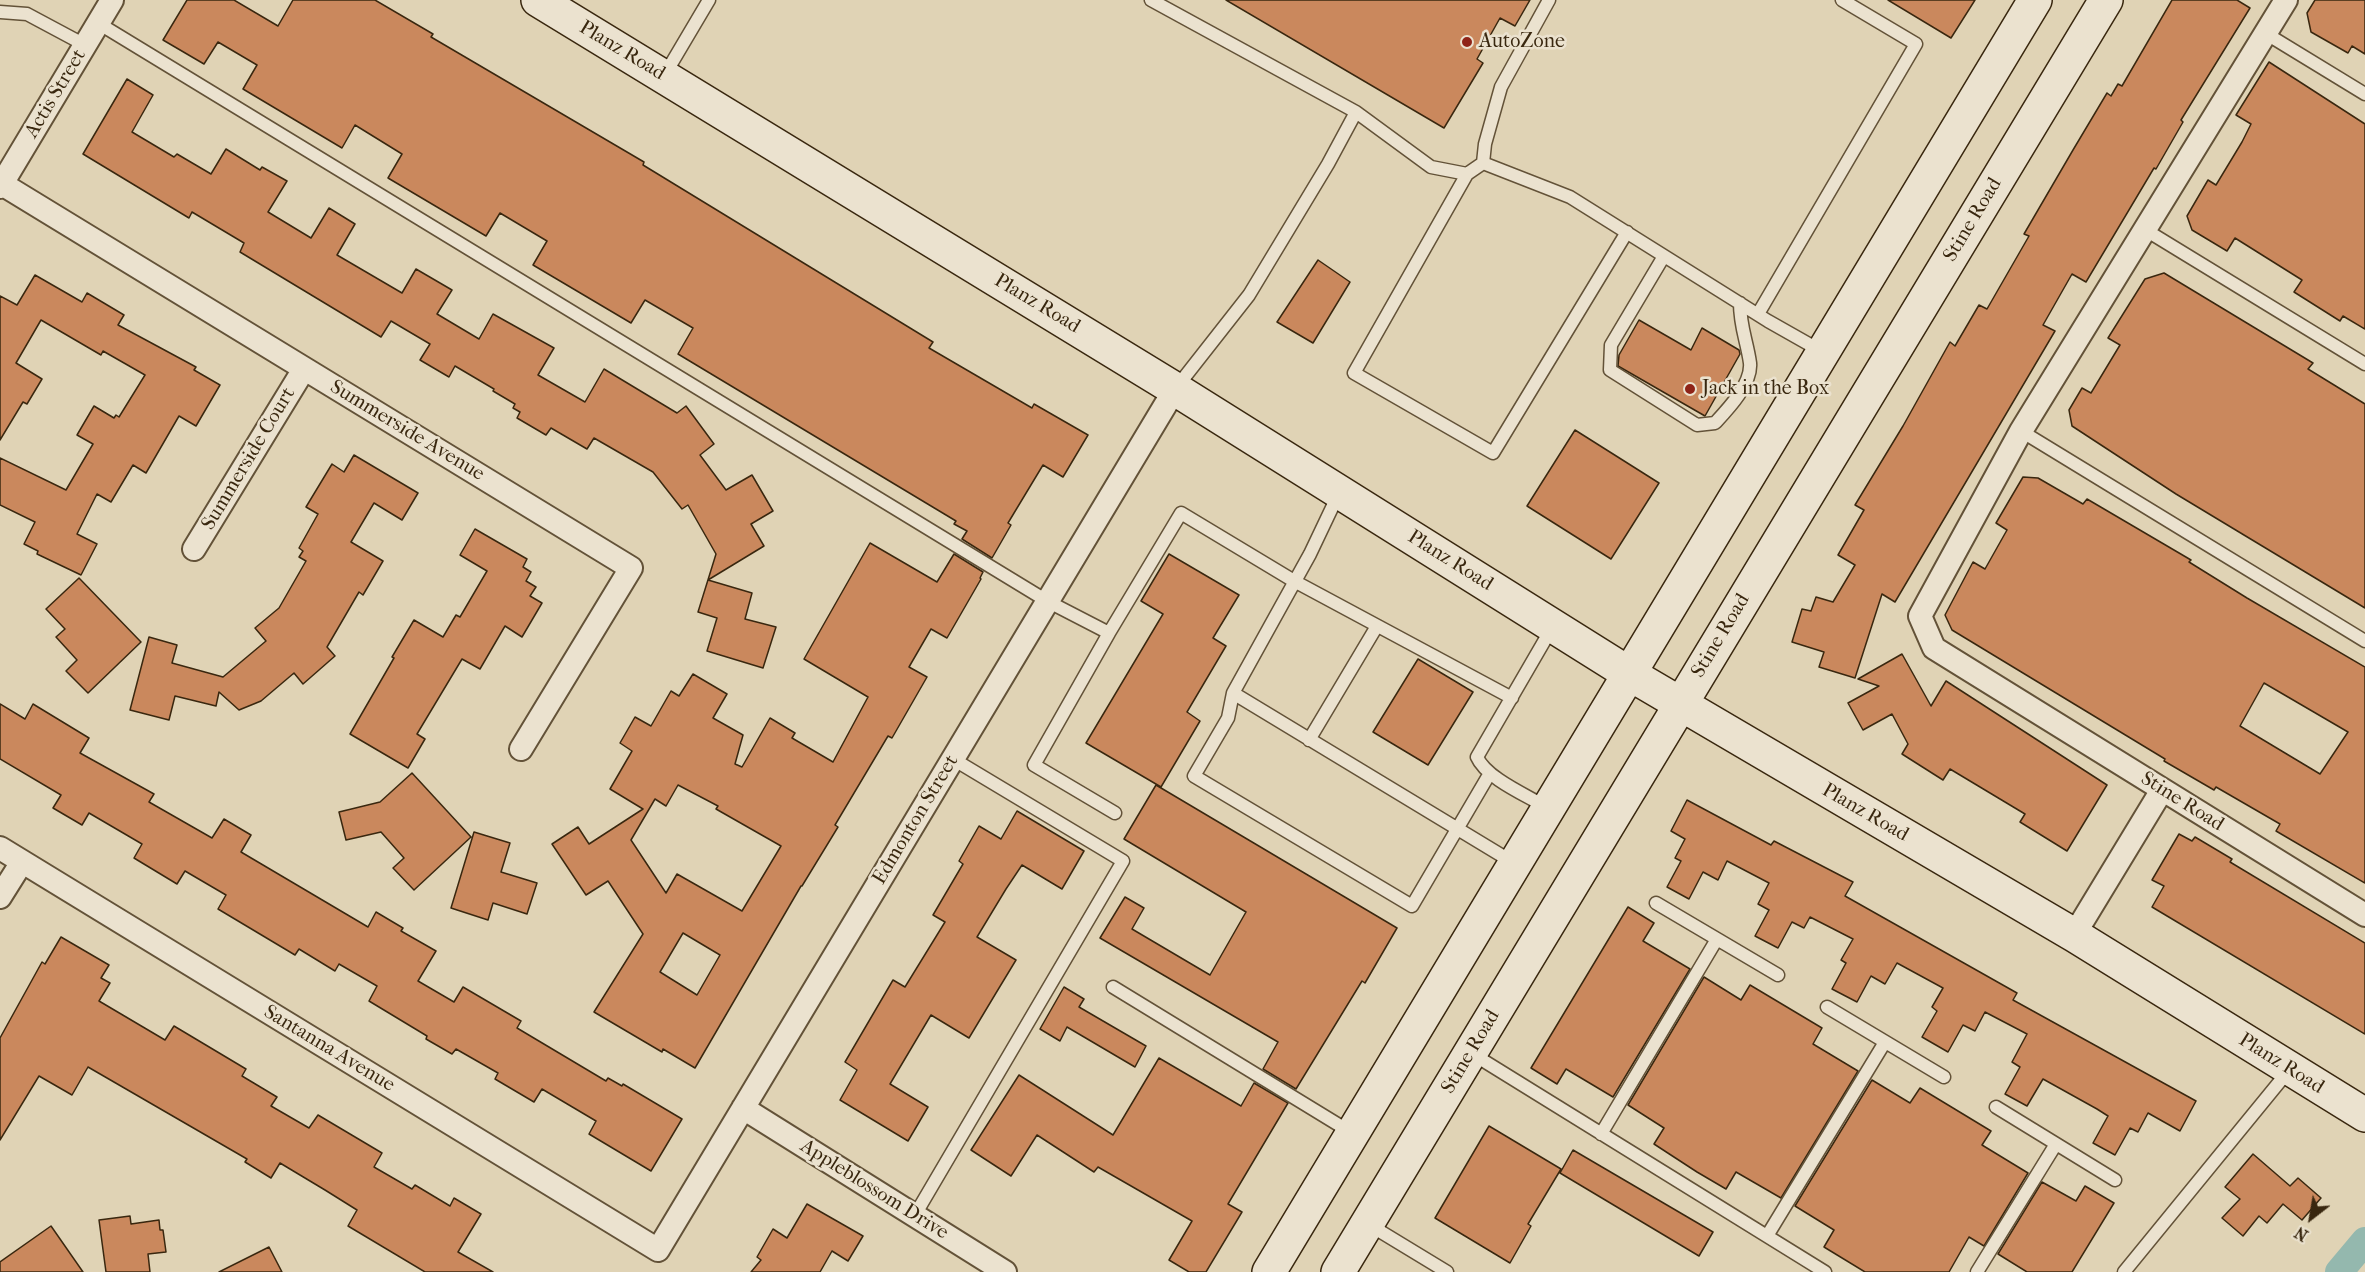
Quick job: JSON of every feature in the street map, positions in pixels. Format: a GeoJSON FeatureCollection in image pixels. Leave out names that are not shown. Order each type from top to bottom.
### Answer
{"type":"FeatureCollection","features":[{"type":"Feature","properties":{"kind":"main road","name":"Planz Road"},"geometry":{"type":"LineString","coordinates":[[538,0],[1175,389],[1628,673],[2074,935],[2365,1115]]}},
{"type":"Feature","properties":{"kind":"main road"},"geometry":{"type":"LineString","coordinates":[[1269,1272],[2035,0]]}},
{"type":"Feature","properties":{"kind":"main road","name":"Stine Road"},"geometry":{"type":"LineString","coordinates":[[1338,1272],[2106,0]]}},
{"type":"Feature","properties":{"kind":"street","name":"Actis Street"},"geometry":{"type":"LineString","coordinates":[[1,186],[112,0]]}},
{"type":"Feature","properties":{"kind":"street","name":"Stine Road"},"geometry":{"type":"LineString","coordinates":[[2286,0],[2021,431],[1920,616],[1934,648],[2365,915]]}},
{"type":"Feature","properties":{"kind":"street","name":"Summerside Avenue"},"geometry":{"type":"LineString","coordinates":[[1,186],[631,568],[520,749]]}},
{"type":"Feature","properties":{"kind":"street","name":"Summerside Court"},"geometry":{"type":"LineString","coordinates":[[194,549],[304,369]]}},
{"type":"Feature","properties":{"kind":"street","name":"Edmonton Street"},"geometry":{"type":"LineString","coordinates":[[658,1250],[1175,389]]}},
{"type":"Feature","properties":{"kind":"street"},"geometry":{"type":"LineString","coordinates":[[2074,935],[2162,789]]}},
{"type":"Feature","properties":{"kind":"street","name":"Santanna Avenue"},"geometry":{"type":"LineString","coordinates":[[0,848],[658,1250]]}},
{"type":"Feature","properties":{"kind":"street"},"geometry":{"type":"LineString","coordinates":[[0,897],[22,862]]}},
{"type":"Feature","properties":{"kind":"street","name":"Appleblossom Drive"},"geometry":{"type":"LineString","coordinates":[[743,1108],[1005,1272]]}},
{"type":"Feature","properties":{"kind":"lane"},"geometry":{"type":"LineString","coordinates":[[664,77],[708,0]]}},
{"type":"Feature","properties":{"kind":"lane"},"geometry":{"type":"LineString","coordinates":[[1151,0],[1356,112],[1431,167],[1467,174]]}},
{"type":"Feature","properties":{"kind":"lane"},"geometry":{"type":"LineString","coordinates":[[1549,0],[1501,87],[1482,163],[1467,174],[1354,373],[1493,453],[1627,232]]}},
{"type":"Feature","properties":{"kind":"lane"},"geometry":{"type":"LineString","coordinates":[[1758,314],[1916,44],[1842,0]]}},
{"type":"Feature","properties":{"kind":"lane"},"geometry":{"type":"LineString","coordinates":[[0,12],[27,14],[85,45]]}},
{"type":"Feature","properties":{"kind":"lane"},"geometry":{"type":"LineString","coordinates":[[98,24],[1047,601],[1109,633]]}},
{"type":"Feature","properties":{"kind":"lane"},"geometry":{"type":"LineString","coordinates":[[2265,33],[2365,94]]}},
{"type":"Feature","properties":{"kind":"lane"},"geometry":{"type":"LineString","coordinates":[[1175,389],[1249,295],[1328,164],[1356,112]]}},
{"type":"Feature","properties":{"kind":"lane"},"geometry":{"type":"LineString","coordinates":[[1482,163],[1570,197],[1822,352]]}},
{"type":"Feature","properties":{"kind":"lane"},"geometry":{"type":"LineString","coordinates":[[2145,229],[2365,364]]}},
{"type":"Feature","properties":{"kind":"lane"},"geometry":{"type":"LineString","coordinates":[[1664,256],[1611,345],[1610,369],[1697,425],[1715,423],[1739,396],[1750,366],[1740,325],[1740,303]]}},
{"type":"Feature","properties":{"kind":"lane"},"geometry":{"type":"LineString","coordinates":[[2021,431],[2365,641]]}},
{"type":"Feature","properties":{"kind":"lane"},"geometry":{"type":"LineString","coordinates":[[1339,492],[1310,554],[1233,693],[1228,718],[1194,776],[1412,906],[1490,773]]}},
{"type":"Feature","properties":{"kind":"lane"},"geometry":{"type":"LineString","coordinates":[[1115,813],[1034,765],[1181,513],[1294,581],[1512,698]]}},
{"type":"Feature","properties":{"kind":"lane"},"geometry":{"type":"LineString","coordinates":[[1309,740],[1377,626]]}},
{"type":"Feature","properties":{"kind":"lane"},"geometry":{"type":"LineString","coordinates":[[1547,808],[1490,773],[1482,767],[1478,757],[1553,626]]}},
{"type":"Feature","properties":{"kind":"lane"},"geometry":{"type":"LineString","coordinates":[[1233,693],[1514,863]]}},
{"type":"Feature","properties":{"kind":"lane"},"geometry":{"type":"LineString","coordinates":[[915,1215],[1123,861],[953,759]]}},
{"type":"Feature","properties":{"kind":"lane"},"geometry":{"type":"LineString","coordinates":[[1656,903],[1778,975]]}},
{"type":"Feature","properties":{"kind":"lane"},"geometry":{"type":"LineString","coordinates":[[1601,1134],[1717,939]]}},
{"type":"Feature","properties":{"kind":"lane"},"geometry":{"type":"LineString","coordinates":[[1113,987],[1352,1132]]}},
{"type":"Feature","properties":{"kind":"lane"},"geometry":{"type":"LineString","coordinates":[[1827,1007],[1944,1077]]}},
{"type":"Feature","properties":{"kind":"lane"},"geometry":{"type":"LineString","coordinates":[[1767,1236],[1885,1042]]}},
{"type":"Feature","properties":{"kind":"lane"},"geometry":{"type":"LineString","coordinates":[[1470,1053],[1825,1272]]}},
{"type":"Feature","properties":{"kind":"lane"},"geometry":{"type":"LineString","coordinates":[[2124,1272],[2290,1069]]}},
{"type":"Feature","properties":{"kind":"lane"},"geometry":{"type":"LineString","coordinates":[[1996,1107],[2115,1180]]}},
{"type":"Feature","properties":{"kind":"lane"},"geometry":{"type":"LineString","coordinates":[[1977,1272],[2056,1144]]}},
{"type":"Feature","properties":{"kind":"lane"},"geometry":{"type":"LineString","coordinates":[[1367,1223],[1447,1272]]}},
{"type":"Feature","properties":{"kind":"building"},"geometry":{"type":"Polygon","coordinates":[[[187,0],[234,0],[278,26],[293,0],[375,0],[433,34],[431,37],[644,162],[643,165],[933,342],[929,348],[1032,408],[1034,404],[1088,435],[1063,477],[1043,465],[1008,523],[1011,525],[992,558],[962,539],[967,531],[954,524],[956,521],[678,354],[693,328],[645,300],[631,323],[533,265],[547,241],[500,213],[486,236],[388,178],[402,154],[355,125],[342,148],[243,89],[257,65],[218,42],[204,64],[163,40],[187,0]]]}},
{"type":"Feature","properties":{"kind":"building"},"geometry":{"type":"Polygon","coordinates":[[[1226,0],[1530,0],[1515,26],[1500,18],[1477,59],[1483,63],[1444,128],[1226,0]]]}},
{"type":"Feature","properties":{"kind":"building"},"geometry":{"type":"Polygon","coordinates":[[[1888,0],[1975,0],[1951,38],[1888,0]]]}},
{"type":"Feature","properties":{"kind":"building"},"geometry":{"type":"Polygon","coordinates":[[[2172,0],[2237,0],[2250,8],[2181,120],[2183,122],[2156,169],[2154,168],[2086,282],[2072,274],[2043,325],[2055,331],[1895,602],[1882,594],[1855,678],[1819,667],[1824,652],[1792,642],[1802,609],[1811,611],[1816,597],[1833,602],[1855,565],[1838,555],[1864,510],[1855,505],[1950,342],[1955,346],[1979,305],[1987,309],[2029,236],[2024,234],[2107,93],[2111,96],[2118,84],[2122,86],[2172,0]]]}},
{"type":"Feature","properties":{"kind":"building"},"geometry":{"type":"Polygon","coordinates":[[[2315,0],[2365,0],[2365,54],[2352,46],[2348,53],[2311,32],[2307,13],[2315,0]]]}},
{"type":"Feature","properties":{"kind":"building"},"geometry":{"type":"Polygon","coordinates":[[[2269,62],[2365,124],[2365,329],[2343,316],[2340,321],[2294,292],[2302,280],[2235,238],[2227,251],[2192,230],[2187,216],[2208,180],[2216,185],[2242,142],[2251,124],[2236,115],[2269,62]]]}},
{"type":"Feature","properties":{"kind":"building"},"geometry":{"type":"Polygon","coordinates":[[[127,79],[153,95],[132,132],[174,157],[177,154],[211,174],[226,149],[260,170],[262,167],[287,181],[268,212],[311,238],[329,208],[355,224],[337,255],[402,293],[416,269],[452,290],[437,314],[479,339],[493,314],[554,348],[538,375],[585,402],[604,369],[677,413],[686,406],[714,444],[700,455],[726,490],[752,475],[773,511],[751,524],[764,546],[708,580],[752,593],[745,619],[776,627],[763,668],[707,651],[717,618],[698,612],[716,554],[688,505],[682,509],[653,472],[594,438],[587,449],[551,428],[546,435],[517,418],[520,412],[513,408],[515,404],[493,391],[494,389],[455,366],[449,377],[420,360],[430,344],[391,321],[381,337],[240,252],[244,243],[192,212],[189,218],[83,154],[127,79]]]}},
{"type":"Feature","properties":{"kind":"building"},"geometry":{"type":"Polygon","coordinates":[[[1318,260],[1350,282],[1313,343],[1277,322],[1318,260]]]}},
{"type":"Feature","properties":{"kind":"building"},"geometry":{"type":"Polygon","coordinates":[[[2164,273],[2313,363],[2308,369],[2365,404],[2365,608],[2176,494],[2072,426],[2069,410],[2082,388],[2091,393],[2120,345],[2108,338],[2145,279],[2164,273]]]}},
{"type":"Feature","properties":{"kind":"building"},"geometry":{"type":"Polygon","coordinates":[[[35,275],[82,302],[87,293],[124,315],[118,325],[196,367],[194,370],[220,385],[196,426],[179,416],[146,473],[133,465],[111,502],[97,494],[77,534],[97,544],[81,575],[37,554],[38,551],[24,544],[35,522],[0,505],[0,458],[66,490],[93,444],[77,435],[94,406],[114,418],[116,415],[119,417],[145,375],[103,351],[101,355],[41,320],[16,363],[42,379],[27,404],[23,402],[0,440],[0,296],[17,305],[35,275]]]}},
{"type":"Feature","properties":{"kind":"building","name":"Jack in the Box"},"geometry":{"type":"Polygon","coordinates":[[[1639,320],[1691,350],[1702,328],[1739,350],[1740,354],[1705,416],[1618,366],[1619,355],[1639,320]]]}},
{"type":"Feature","properties":{"kind":"building"},"geometry":{"type":"Polygon","coordinates":[[[1575,430],[1659,483],[1611,559],[1527,506],[1575,430]]]}},
{"type":"Feature","properties":{"kind":"building"},"geometry":{"type":"Polygon","coordinates":[[[354,455],[418,493],[402,520],[374,503],[351,542],[383,561],[363,595],[359,592],[327,647],[335,656],[303,684],[294,673],[261,701],[239,710],[219,692],[216,706],[175,696],[169,720],[130,710],[149,637],[177,645],[172,663],[223,677],[266,641],[255,628],[279,608],[306,561],[299,557],[303,551],[299,548],[318,514],[306,507],[332,464],[344,472],[354,455]]]}},
{"type":"Feature","properties":{"kind":"building"},"geometry":{"type":"Polygon","coordinates":[[[2023,477],[2038,478],[2083,504],[2087,499],[2191,560],[2189,562],[2247,598],[2365,667],[2365,883],[2276,831],[2280,824],[2216,787],[2214,790],[2164,761],[2165,759],[1952,630],[1945,615],[1973,562],[1985,569],[2007,530],[1996,523],[2023,477]],[[2264,683],[2240,726],[2320,774],[2348,732],[2264,683]]]}},
{"type":"Feature","properties":{"kind":"building"},"geometry":{"type":"Polygon","coordinates":[[[475,529],[527,559],[523,567],[531,572],[526,581],[536,587],[530,596],[542,603],[522,637],[505,626],[480,669],[462,659],[417,734],[425,739],[408,768],[350,734],[414,620],[443,637],[456,615],[460,617],[487,571],[460,555],[475,529]]]}},
{"type":"Feature","properties":{"kind":"building"},"geometry":{"type":"Polygon","coordinates":[[[870,543],[937,582],[954,554],[983,572],[947,638],[931,629],[909,667],[927,677],[892,738],[888,736],[835,825],[838,827],[695,1068],[663,1049],[662,1052],[594,1012],[643,934],[608,881],[586,895],[552,844],[578,827],[589,844],[643,809],[610,789],[632,751],[620,743],[635,717],[651,726],[671,691],[679,696],[693,674],[727,694],[713,718],[743,735],[735,764],[742,767],[770,718],[795,733],[792,738],[833,762],[868,697],[804,659],[870,543]],[[678,785],[666,806],[655,799],[631,840],[666,893],[677,874],[742,911],[781,846],[716,809],[718,806],[678,785]],[[683,933],[660,972],[697,995],[720,955],[683,933]]]}},
{"type":"Feature","properties":{"kind":"building"},"geometry":{"type":"Polygon","coordinates":[[[1169,554],[1239,595],[1213,638],[1226,646],[1187,712],[1200,721],[1161,787],[1086,743],[1163,614],[1141,601],[1169,554]]]}},
{"type":"Feature","properties":{"kind":"building"},"geometry":{"type":"Polygon","coordinates":[[[79,578],[141,642],[88,693],[66,671],[77,660],[56,637],[65,629],[46,609],[79,578]]]}},
{"type":"Feature","properties":{"kind":"building"},"geometry":{"type":"Polygon","coordinates":[[[1902,654],[1931,706],[1946,681],[2107,785],[2067,851],[2020,822],[2025,814],[1950,769],[1943,780],[1902,754],[1908,744],[1892,714],[1863,730],[1848,703],[1879,686],[1858,679],[1902,654]]]}},
{"type":"Feature","properties":{"kind":"building"},"geometry":{"type":"Polygon","coordinates":[[[1418,659],[1473,692],[1428,765],[1373,732],[1418,659]]]}},
{"type":"Feature","properties":{"kind":"building"},"geometry":{"type":"Polygon","coordinates":[[[0,704],[25,719],[33,704],[89,738],[80,753],[154,794],[149,802],[212,838],[224,819],[251,835],[241,852],[368,927],[376,912],[403,928],[401,931],[436,951],[418,981],[454,1002],[463,987],[521,1021],[517,1028],[606,1081],[608,1078],[622,1086],[623,1084],[682,1119],[651,1171],[589,1134],[596,1121],[542,1089],[534,1102],[495,1079],[498,1073],[456,1049],[452,1054],[369,1001],[377,986],[339,964],[335,971],[299,949],[295,955],[218,909],[226,895],[185,871],[177,884],[134,858],[142,844],[89,813],[82,825],[53,808],[61,795],[0,759],[0,704]]]}},
{"type":"Feature","properties":{"kind":"building"},"geometry":{"type":"Polygon","coordinates":[[[412,773],[471,837],[414,890],[393,868],[404,858],[381,832],[346,840],[339,812],[380,802],[412,773]]]}},
{"type":"Feature","properties":{"kind":"building"},"geometry":{"type":"Polygon","coordinates":[[[1156,785],[1397,928],[1365,983],[1362,981],[1296,1089],[1263,1069],[1278,1042],[1100,938],[1125,897],[1144,908],[1132,929],[1210,975],[1246,912],[1124,839],[1156,785]]]}},
{"type":"Feature","properties":{"kind":"building"},"geometry":{"type":"Polygon","coordinates":[[[1687,800],[1771,845],[1774,841],[1853,882],[1845,896],[2017,993],[2013,1000],[2196,1101],[2180,1131],[2148,1113],[2138,1132],[2130,1128],[2115,1155],[2093,1143],[2108,1116],[2043,1079],[2027,1106],[2005,1094],[2020,1067],[2012,1062],[2027,1034],[1985,1012],[1975,1031],[1963,1025],[1948,1052],[1922,1037],[1937,1011],[1932,1007],[1943,988],[1897,963],[1885,984],[1871,976],[1857,1002],[1832,989],[1846,963],[1841,960],[1853,939],[1810,917],[1804,928],[1792,922],[1778,948],[1755,936],[1769,910],[1758,904],[1769,883],[1727,861],[1718,880],[1703,872],[1689,899],[1667,887],[1681,861],[1675,858],[1685,839],[1671,831],[1687,800]]]}},
{"type":"Feature","properties":{"kind":"building"},"geometry":{"type":"Polygon","coordinates":[[[1017,811],[1084,851],[1062,889],[1022,865],[1006,889],[977,937],[1016,960],[969,1038],[931,1015],[890,1084],[928,1107],[908,1141],[840,1100],[857,1070],[845,1062],[893,980],[905,987],[945,922],[933,915],[963,864],[959,861],[979,826],[1001,839],[1017,811]]]}},
{"type":"Feature","properties":{"kind":"building"},"geometry":{"type":"Polygon","coordinates":[[[474,832],[510,843],[501,872],[537,883],[527,914],[493,903],[488,920],[451,908],[474,832]]]}},
{"type":"Feature","properties":{"kind":"building"},"geometry":{"type":"Polygon","coordinates":[[[2179,834],[2192,841],[2195,837],[2232,859],[2230,862],[2365,943],[2365,1034],[2152,907],[2164,886],[2152,880],[2179,834]]]}},
{"type":"Feature","properties":{"kind":"building"},"geometry":{"type":"Polygon","coordinates":[[[1628,907],[1654,923],[1643,941],[1690,969],[1613,1097],[1566,1069],[1557,1084],[1531,1068],[1628,907]]]}},
{"type":"Feature","properties":{"kind":"building"},"geometry":{"type":"Polygon","coordinates":[[[61,937],[109,965],[101,978],[110,983],[99,1001],[165,1040],[174,1026],[246,1069],[242,1076],[277,1097],[271,1106],[309,1128],[318,1115],[382,1153],[374,1167],[412,1189],[415,1185],[450,1206],[454,1198],[481,1214],[458,1252],[493,1272],[425,1272],[348,1226],[357,1210],[325,1190],[280,1163],[271,1178],[245,1162],[247,1159],[88,1067],[72,1095],[39,1076],[0,1140],[0,1038],[42,962],[45,964],[61,937]]]}},
{"type":"Feature","properties":{"kind":"building"},"geometry":{"type":"Polygon","coordinates":[[[1704,977],[1741,1000],[1750,985],[1822,1028],[1813,1044],[1858,1071],[1781,1198],[1736,1172],[1726,1189],[1697,1172],[1654,1144],[1664,1128],[1628,1105],[1704,977]]]}},
{"type":"Feature","properties":{"kind":"building"},"geometry":{"type":"Polygon","coordinates":[[[1064,987],[1084,999],[1079,1007],[1146,1046],[1135,1067],[1067,1027],[1060,1041],[1040,1029],[1064,987]]]}},
{"type":"Feature","properties":{"kind":"building"},"geometry":{"type":"Polygon","coordinates":[[[1159,1058],[1241,1106],[1254,1083],[1288,1103],[1228,1204],[1242,1212],[1206,1272],[1189,1272],[1169,1260],[1192,1221],[1098,1167],[1094,1172],[1037,1135],[1011,1176],[971,1150],[1019,1075],[1113,1135],[1159,1058]]]}},
{"type":"Feature","properties":{"kind":"building"},"geometry":{"type":"Polygon","coordinates":[[[1872,1080],[1910,1103],[1920,1088],[1991,1131],[1982,1145],[2028,1173],[1984,1246],[1969,1237],[1949,1272],[1865,1272],[1824,1247],[1834,1230],[1795,1206],[1872,1080]]]}},
{"type":"Feature","properties":{"kind":"building"},"geometry":{"type":"Polygon","coordinates":[[[1489,1126],[1561,1169],[1528,1224],[1531,1226],[1510,1263],[1435,1218],[1489,1126]]]}},
{"type":"Feature","properties":{"kind":"building"},"geometry":{"type":"Polygon","coordinates":[[[1573,1150],[1713,1232],[1699,1256],[1560,1173],[1573,1150]]]}},
{"type":"Feature","properties":{"kind":"building"},"geometry":{"type":"Polygon","coordinates":[[[2253,1154],[2290,1186],[2298,1178],[2321,1198],[2302,1220],[2283,1204],[2267,1223],[2259,1216],[2243,1236],[2222,1218],[2240,1199],[2225,1187],[2253,1154]]]}},
{"type":"Feature","properties":{"kind":"building"},"geometry":{"type":"Polygon","coordinates":[[[2042,1182],[2076,1201],[2085,1186],[2114,1203],[2072,1272],[2027,1272],[1998,1254],[2042,1182]]]}},
{"type":"Feature","properties":{"kind":"building"},"geometry":{"type":"Polygon","coordinates":[[[807,1204],[863,1236],[848,1261],[832,1251],[820,1272],[751,1272],[761,1260],[757,1257],[773,1229],[787,1238],[807,1204]]]}},
{"type":"Feature","properties":{"kind":"building"},"geometry":{"type":"Polygon","coordinates":[[[130,1216],[131,1224],[159,1220],[166,1252],[148,1254],[150,1272],[106,1272],[99,1220],[130,1216]]]}},
{"type":"Feature","properties":{"kind":"building"},"geometry":{"type":"Polygon","coordinates":[[[51,1226],[83,1272],[0,1272],[0,1262],[51,1226]]]}},
{"type":"Feature","properties":{"kind":"building"},"geometry":{"type":"Polygon","coordinates":[[[269,1247],[282,1272],[219,1272],[269,1247]]]}},
{"type":"Feature","properties":{"kind":"waterway"},"geometry":{"type":"LineString","coordinates":[[2339,1272],[2365,1241]]}},
{"type":"Feature","properties":{"kind":"place","name":"AutoZone"},"geometry":{"type":"Point","coordinates":[1467,42]}},
{"type":"Feature","properties":{"kind":"place","name":"Jack in the Box"},"geometry":{"type":"Point","coordinates":[1690,389]}}]}
